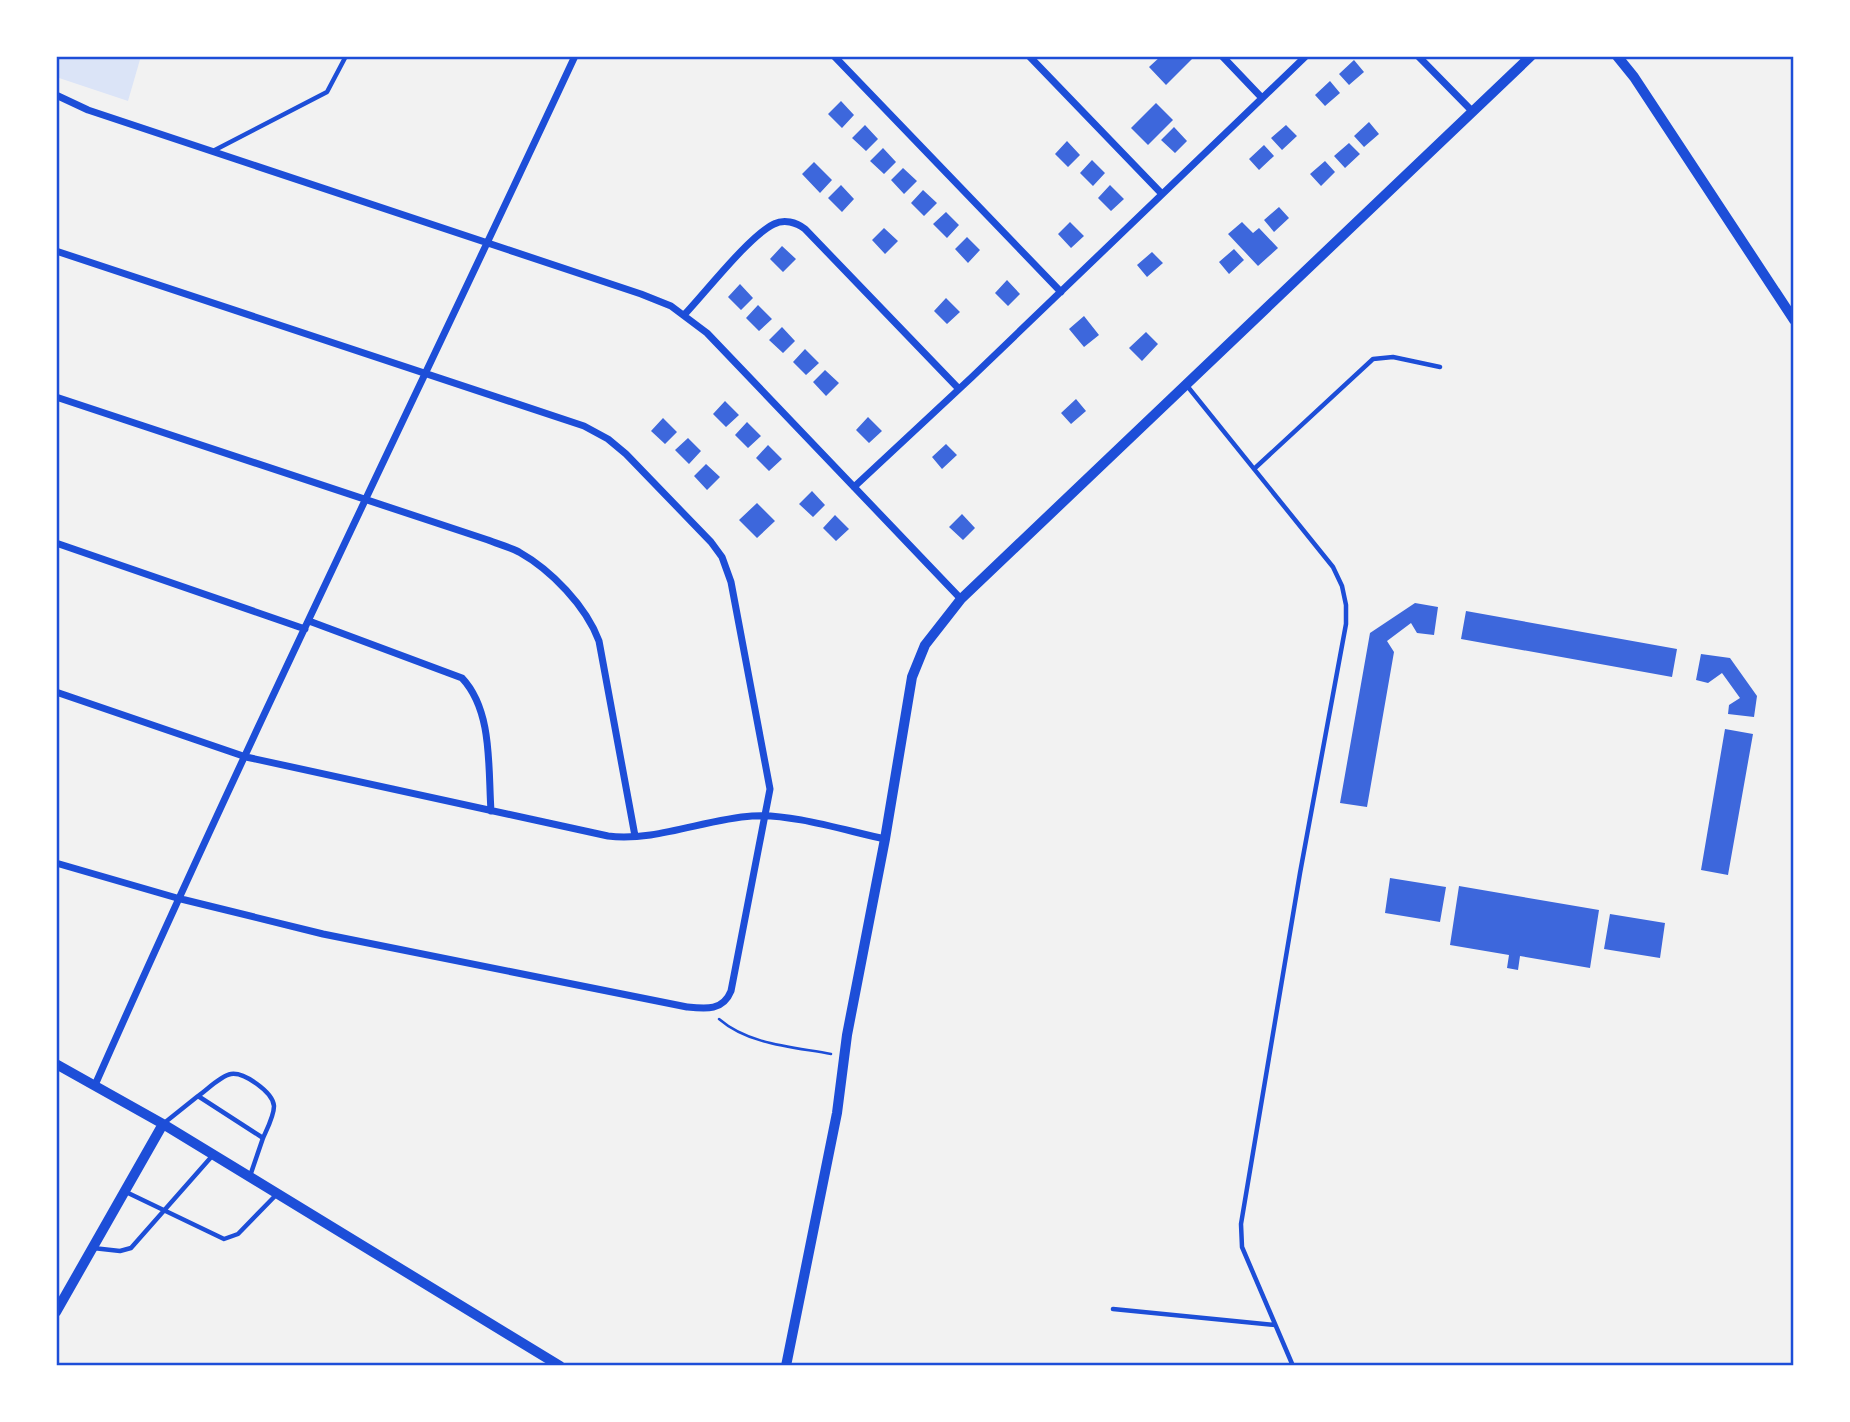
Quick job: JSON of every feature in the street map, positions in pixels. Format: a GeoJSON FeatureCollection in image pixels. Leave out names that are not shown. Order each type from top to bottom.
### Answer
{"type":"FeatureCollection","features":[{"type":"Feature","properties":{"kind":"street"},"geometry":{"type":"LineString","coordinates":[[95,1084],[177,898],[246,757],[575,56]]}},
{"type":"Feature","properties":{"kind":"street"},"geometry":{"type":"LineString","coordinates":[[834,56],[1061,292]]}},
{"type":"Feature","properties":{"kind":"street"},"geometry":{"type":"LineString","coordinates":[[1029,56],[1162,194]]}},
{"type":"Feature","properties":{"kind":"street"},"geometry":{"type":"LineString","coordinates":[[1222,56],[1262,98]]}},
{"type":"Feature","properties":{"kind":"street"},"geometry":{"type":"LineString","coordinates":[[854,487],[1306,56]]}},
{"type":"Feature","properties":{"kind":"street"},"geometry":{"type":"LineString","coordinates":[[1418,56],[1473,112]]}},
{"type":"Feature","properties":{"kind":"street"},"geometry":{"type":"LineString","coordinates":[[786,1366],[837,1113],[886,839],[908,696],[916,663],[934,632],[961,599],[1531,56]]}},
{"type":"Feature","properties":{"kind":"street"},"geometry":{"type":"LineString","coordinates":[[1617,56],[1634,77],[1794,320]]}},
{"type":"Feature","properties":{"kind":"street"},"geometry":{"type":"LineString","coordinates":[[56,95],[88,110],[641,293],[671,306],[708,332],[961,599]]}},
{"type":"Feature","properties":{"kind":"street"},"geometry":{"type":"LineString","coordinates":[[685,314],[771,225],[780,222],[795,223],[805,229],[959,389]]}},
{"type":"Feature","properties":{"kind":"street"},"geometry":{"type":"LineString","coordinates":[[56,251],[584,426],[608,439],[626,454],[716,549],[730,575],[769,776],[769,801],[731,991],[721,1006],[707,1008],[687,1007],[336,937],[177,898],[56,863]]}},
{"type":"Feature","properties":{"kind":"street"},"geometry":{"type":"LineString","coordinates":[[56,397],[517,551],[539,566],[584,612],[597,634],[635,836]]}},
{"type":"Feature","properties":{"kind":"street"},"geometry":{"type":"LineString","coordinates":[[56,543],[462,678],[475,695],[482,714],[491,811]]}},
{"type":"Feature","properties":{"kind":"street"},"geometry":{"type":"LineString","coordinates":[[56,692],[246,757],[608,836],[635,836],[738,817],[765,815],[886,839]]}},
{"type":"Feature","properties":{"kind":"street"},"geometry":{"type":"LineString","coordinates":[[56,1063],[163,1124],[560,1366]]}},
{"type":"Feature","properties":{"kind":"street"},"geometry":{"type":"LineString","coordinates":[[56,1312],[163,1124]]}},
{"type":"Feature","properties":{"kind":"lane"},"geometry":{"type":"LineString","coordinates":[[212,151],[327,92],[346,56]]}},
{"type":"Feature","properties":{"kind":"lane"},"geometry":{"type":"LineString","coordinates":[[1254,469],[1373,359],[1393,356],[1440,367]]}},
{"type":"Feature","properties":{"kind":"lane"},"geometry":{"type":"LineString","coordinates":[[1187,386],[1333,567],[1342,586],[1346,605],[1340,664],[1300,873],[1241,1224],[1242,1247],[1293,1366]]}},
{"type":"Feature","properties":{"kind":"lane"},"geometry":{"type":"LineString","coordinates":[[163,1124],[226,1076],[238,1074],[244,1077],[266,1092],[274,1107],[249,1177]]}},
{"type":"Feature","properties":{"kind":"lane"},"geometry":{"type":"LineString","coordinates":[[198,1096],[263,1138]]}},
{"type":"Feature","properties":{"kind":"lane"},"geometry":{"type":"LineString","coordinates":[[93,1248],[120,1251],[131,1248],[214,1155]]}},
{"type":"Feature","properties":{"kind":"lane"},"geometry":{"type":"LineString","coordinates":[[125,1191],[217,1237],[231,1238],[277,1194]]}},
{"type":"Feature","properties":{"kind":"lane"},"geometry":{"type":"LineString","coordinates":[[1113,1310],[1276,1326]]}},
{"type":"Feature","properties":{"kind":"path"},"geometry":{"type":"LineString","coordinates":[[707,1008],[730,1029],[745,1037],[845,1057]]}},
{"type":"Feature","properties":{"kind":"shaded area"},"geometry":{"type":"Polygon","coordinates":[[[56,56],[141,56],[128,101],[56,77],[56,56]]]}},
{"type":"Feature","properties":{"kind":"building"},"geometry":{"type":"Polygon","coordinates":[[[1161,56],[1195,56],[1166,85],[1149,67],[1161,56]]]}},
{"type":"Feature","properties":{"kind":"building"},"geometry":{"type":"Polygon","coordinates":[[[1354,60],[1364,72],[1349,85],[1339,74],[1354,60]]]}},
{"type":"Feature","properties":{"kind":"building"},"geometry":{"type":"Polygon","coordinates":[[[1330,81],[1340,93],[1325,106],[1315,95],[1330,81]]]}},
{"type":"Feature","properties":{"kind":"building"},"geometry":{"type":"Polygon","coordinates":[[[841,101],[854,115],[842,128],[828,114],[841,101]]]}},
{"type":"Feature","properties":{"kind":"building"},"geometry":{"type":"Polygon","coordinates":[[[1156,103],[1173,120],[1148,145],[1131,128],[1156,103]]]}},
{"type":"Feature","properties":{"kind":"building"},"geometry":{"type":"Polygon","coordinates":[[[1369,122],[1379,134],[1364,147],[1354,136],[1369,122]]]}},
{"type":"Feature","properties":{"kind":"building"},"geometry":{"type":"Polygon","coordinates":[[[865,125],[878,139],[866,151],[852,138],[865,125]]]}},
{"type":"Feature","properties":{"kind":"building"},"geometry":{"type":"Polygon","coordinates":[[[1286,125],[1297,136],[1282,150],[1271,138],[1286,125]]]}},
{"type":"Feature","properties":{"kind":"building"},"geometry":{"type":"Polygon","coordinates":[[[1174,127],[1187,141],[1175,153],[1161,140],[1174,127]]]}},
{"type":"Feature","properties":{"kind":"building"},"geometry":{"type":"Polygon","coordinates":[[[1067,141],[1080,155],[1068,167],[1055,154],[1067,141]]]}},
{"type":"Feature","properties":{"kind":"building"},"geometry":{"type":"Polygon","coordinates":[[[1349,143],[1360,154],[1345,168],[1334,156],[1349,143]]]}},
{"type":"Feature","properties":{"kind":"building"},"geometry":{"type":"Polygon","coordinates":[[[1264,145],[1274,156],[1259,170],[1249,159],[1264,145]]]}},
{"type":"Feature","properties":{"kind":"building"},"geometry":{"type":"Polygon","coordinates":[[[883,148],[896,162],[884,174],[870,161],[883,148]]]}},
{"type":"Feature","properties":{"kind":"building"},"geometry":{"type":"Polygon","coordinates":[[[1092,160],[1105,173],[1093,186],[1080,173],[1092,160]]]}},
{"type":"Feature","properties":{"kind":"building"},"geometry":{"type":"Polygon","coordinates":[[[1325,161],[1335,172],[1321,186],[1310,174],[1325,161]]]}},
{"type":"Feature","properties":{"kind":"building"},"geometry":{"type":"Polygon","coordinates":[[[814,162],[832,180],[820,193],[802,174],[814,162]]]}},
{"type":"Feature","properties":{"kind":"building"},"geometry":{"type":"Polygon","coordinates":[[[903,168],[917,181],[904,194],[891,180],[903,168]]]}},
{"type":"Feature","properties":{"kind":"building"},"geometry":{"type":"Polygon","coordinates":[[[841,185],[854,199],[842,212],[828,198],[841,185]]]}},
{"type":"Feature","properties":{"kind":"building"},"geometry":{"type":"Polygon","coordinates":[[[1110,185],[1124,199],[1111,211],[1098,198],[1110,185]]]}},
{"type":"Feature","properties":{"kind":"building"},"geometry":{"type":"Polygon","coordinates":[[[923,190],[937,203],[924,216],[911,203],[923,190]]]}},
{"type":"Feature","properties":{"kind":"building"},"geometry":{"type":"Polygon","coordinates":[[[1279,207],[1289,218],[1274,232],[1264,220],[1279,207]]]}},
{"type":"Feature","properties":{"kind":"building"},"geometry":{"type":"Polygon","coordinates":[[[946,212],[959,225],[947,238],[933,224],[946,212]]]}},
{"type":"Feature","properties":{"kind":"building"},"geometry":{"type":"Polygon","coordinates":[[[1070,222],[1084,236],[1071,248],[1058,234],[1070,222]]]}},
{"type":"Feature","properties":{"kind":"building"},"geometry":{"type":"Polygon","coordinates":[[[1242,222],[1253,233],[1259,228],[1278,248],[1258,266],[1228,234],[1242,222]]]}},
{"type":"Feature","properties":{"kind":"building"},"geometry":{"type":"Polygon","coordinates":[[[884,228],[898,241],[885,254],[872,240],[884,228]]]}},
{"type":"Feature","properties":{"kind":"building"},"geometry":{"type":"Polygon","coordinates":[[[967,237],[980,250],[968,263],[955,249],[967,237]]]}},
{"type":"Feature","properties":{"kind":"building"},"geometry":{"type":"Polygon","coordinates":[[[782,246],[796,259],[783,272],[770,259],[782,246]]]}},
{"type":"Feature","properties":{"kind":"building"},"geometry":{"type":"Polygon","coordinates":[[[1234,249],[1244,260],[1229,274],[1219,262],[1234,249]]]}},
{"type":"Feature","properties":{"kind":"building"},"geometry":{"type":"Polygon","coordinates":[[[1152,252],[1163,263],[1147,277],[1137,265],[1152,252]]]}},
{"type":"Feature","properties":{"kind":"building"},"geometry":{"type":"Polygon","coordinates":[[[1007,280],[1020,294],[1008,306],[995,293],[1007,280]]]}},
{"type":"Feature","properties":{"kind":"building"},"geometry":{"type":"Polygon","coordinates":[[[740,284],[753,298],[741,310],[728,297],[740,284]]]}},
{"type":"Feature","properties":{"kind":"building"},"geometry":{"type":"Polygon","coordinates":[[[946,298],[960,312],[947,324],[934,311],[946,298]]]}},
{"type":"Feature","properties":{"kind":"building"},"geometry":{"type":"Polygon","coordinates":[[[758,305],[772,319],[759,331],[746,318],[758,305]]]}},
{"type":"Feature","properties":{"kind":"building"},"geometry":{"type":"Polygon","coordinates":[[[1084,316],[1099,335],[1084,347],[1069,329],[1084,316]]]}},
{"type":"Feature","properties":{"kind":"building"},"geometry":{"type":"Polygon","coordinates":[[[782,327],[795,341],[783,353],[769,340],[782,327]]]}},
{"type":"Feature","properties":{"kind":"building"},"geometry":{"type":"Polygon","coordinates":[[[1146,332],[1158,344],[1142,361],[1129,348],[1146,332]]]}},
{"type":"Feature","properties":{"kind":"building"},"geometry":{"type":"Polygon","coordinates":[[[805,349],[819,363],[806,375],[793,362],[805,349]]]}},
{"type":"Feature","properties":{"kind":"building"},"geometry":{"type":"Polygon","coordinates":[[[825,370],[839,383],[826,396],[813,382],[825,370]]]}},
{"type":"Feature","properties":{"kind":"building"},"geometry":{"type":"Polygon","coordinates":[[[1076,399],[1086,411],[1071,424],[1061,413],[1076,399]]]}},
{"type":"Feature","properties":{"kind":"building"},"geometry":{"type":"Polygon","coordinates":[[[725,401],[739,415],[726,427],[713,414],[725,401]]]}},
{"type":"Feature","properties":{"kind":"building"},"geometry":{"type":"Polygon","coordinates":[[[868,417],[882,431],[869,443],[856,430],[868,417]]]}},
{"type":"Feature","properties":{"kind":"building"},"geometry":{"type":"Polygon","coordinates":[[[663,418],[677,432],[665,444],[651,431],[663,418]]]}},
{"type":"Feature","properties":{"kind":"building"},"geometry":{"type":"Polygon","coordinates":[[[747,422],[761,436],[748,448],[735,435],[747,422]]]}},
{"type":"Feature","properties":{"kind":"building"},"geometry":{"type":"Polygon","coordinates":[[[688,438],[701,451],[689,464],[675,450],[688,438]]]}},
{"type":"Feature","properties":{"kind":"building"},"geometry":{"type":"Polygon","coordinates":[[[946,444],[957,455],[942,469],[932,457],[946,444]]]}},
{"type":"Feature","properties":{"kind":"building"},"geometry":{"type":"Polygon","coordinates":[[[768,445],[782,459],[769,471],[756,458],[768,445]]]}},
{"type":"Feature","properties":{"kind":"building"},"geometry":{"type":"Polygon","coordinates":[[[706,464],[720,477],[707,490],[694,476],[706,464]]]}},
{"type":"Feature","properties":{"kind":"building"},"geometry":{"type":"Polygon","coordinates":[[[812,491],[825,505],[813,517],[799,504],[812,491]]]}},
{"type":"Feature","properties":{"kind":"building"},"geometry":{"type":"Polygon","coordinates":[[[757,503],[775,521],[757,538],[739,520],[757,503]]]}},
{"type":"Feature","properties":{"kind":"building"},"geometry":{"type":"Polygon","coordinates":[[[962,514],[975,528],[963,540],[949,527],[962,514]]]}},
{"type":"Feature","properties":{"kind":"building"},"geometry":{"type":"Polygon","coordinates":[[[835,515],[849,529],[836,541],[823,528],[835,515]]]}},
{"type":"Feature","properties":{"kind":"building"},"geometry":{"type":"Polygon","coordinates":[[[1415,603],[1438,607],[1434,635],[1417,633],[1411,623],[1387,641],[1394,652],[1367,807],[1340,803],[1370,633],[1415,603]]]}},
{"type":"Feature","properties":{"kind":"building"},"geometry":{"type":"Polygon","coordinates":[[[1466,611],[1677,649],[1672,677],[1461,639],[1466,611]]]}},
{"type":"Feature","properties":{"kind":"building"},"geometry":{"type":"Polygon","coordinates":[[[1701,654],[1730,658],[1757,696],[1754,717],[1728,714],[1729,705],[1740,698],[1722,673],[1708,683],[1696,680],[1701,654]]]}},
{"type":"Feature","properties":{"kind":"building"},"geometry":{"type":"Polygon","coordinates":[[[1725,729],[1753,734],[1728,875],[1701,870],[1725,729]]]}},
{"type":"Feature","properties":{"kind":"building"},"geometry":{"type":"Polygon","coordinates":[[[1390,878],[1446,887],[1440,922],[1385,913],[1390,878]]]}},
{"type":"Feature","properties":{"kind":"building"},"geometry":{"type":"Polygon","coordinates":[[[1459,886],[1599,910],[1590,968],[1520,956],[1518,970],[1507,968],[1509,955],[1450,945],[1459,886]]]}},
{"type":"Feature","properties":{"kind":"building"},"geometry":{"type":"Polygon","coordinates":[[[1610,914],[1665,923],[1660,958],[1604,949],[1610,914]]]}}]}
